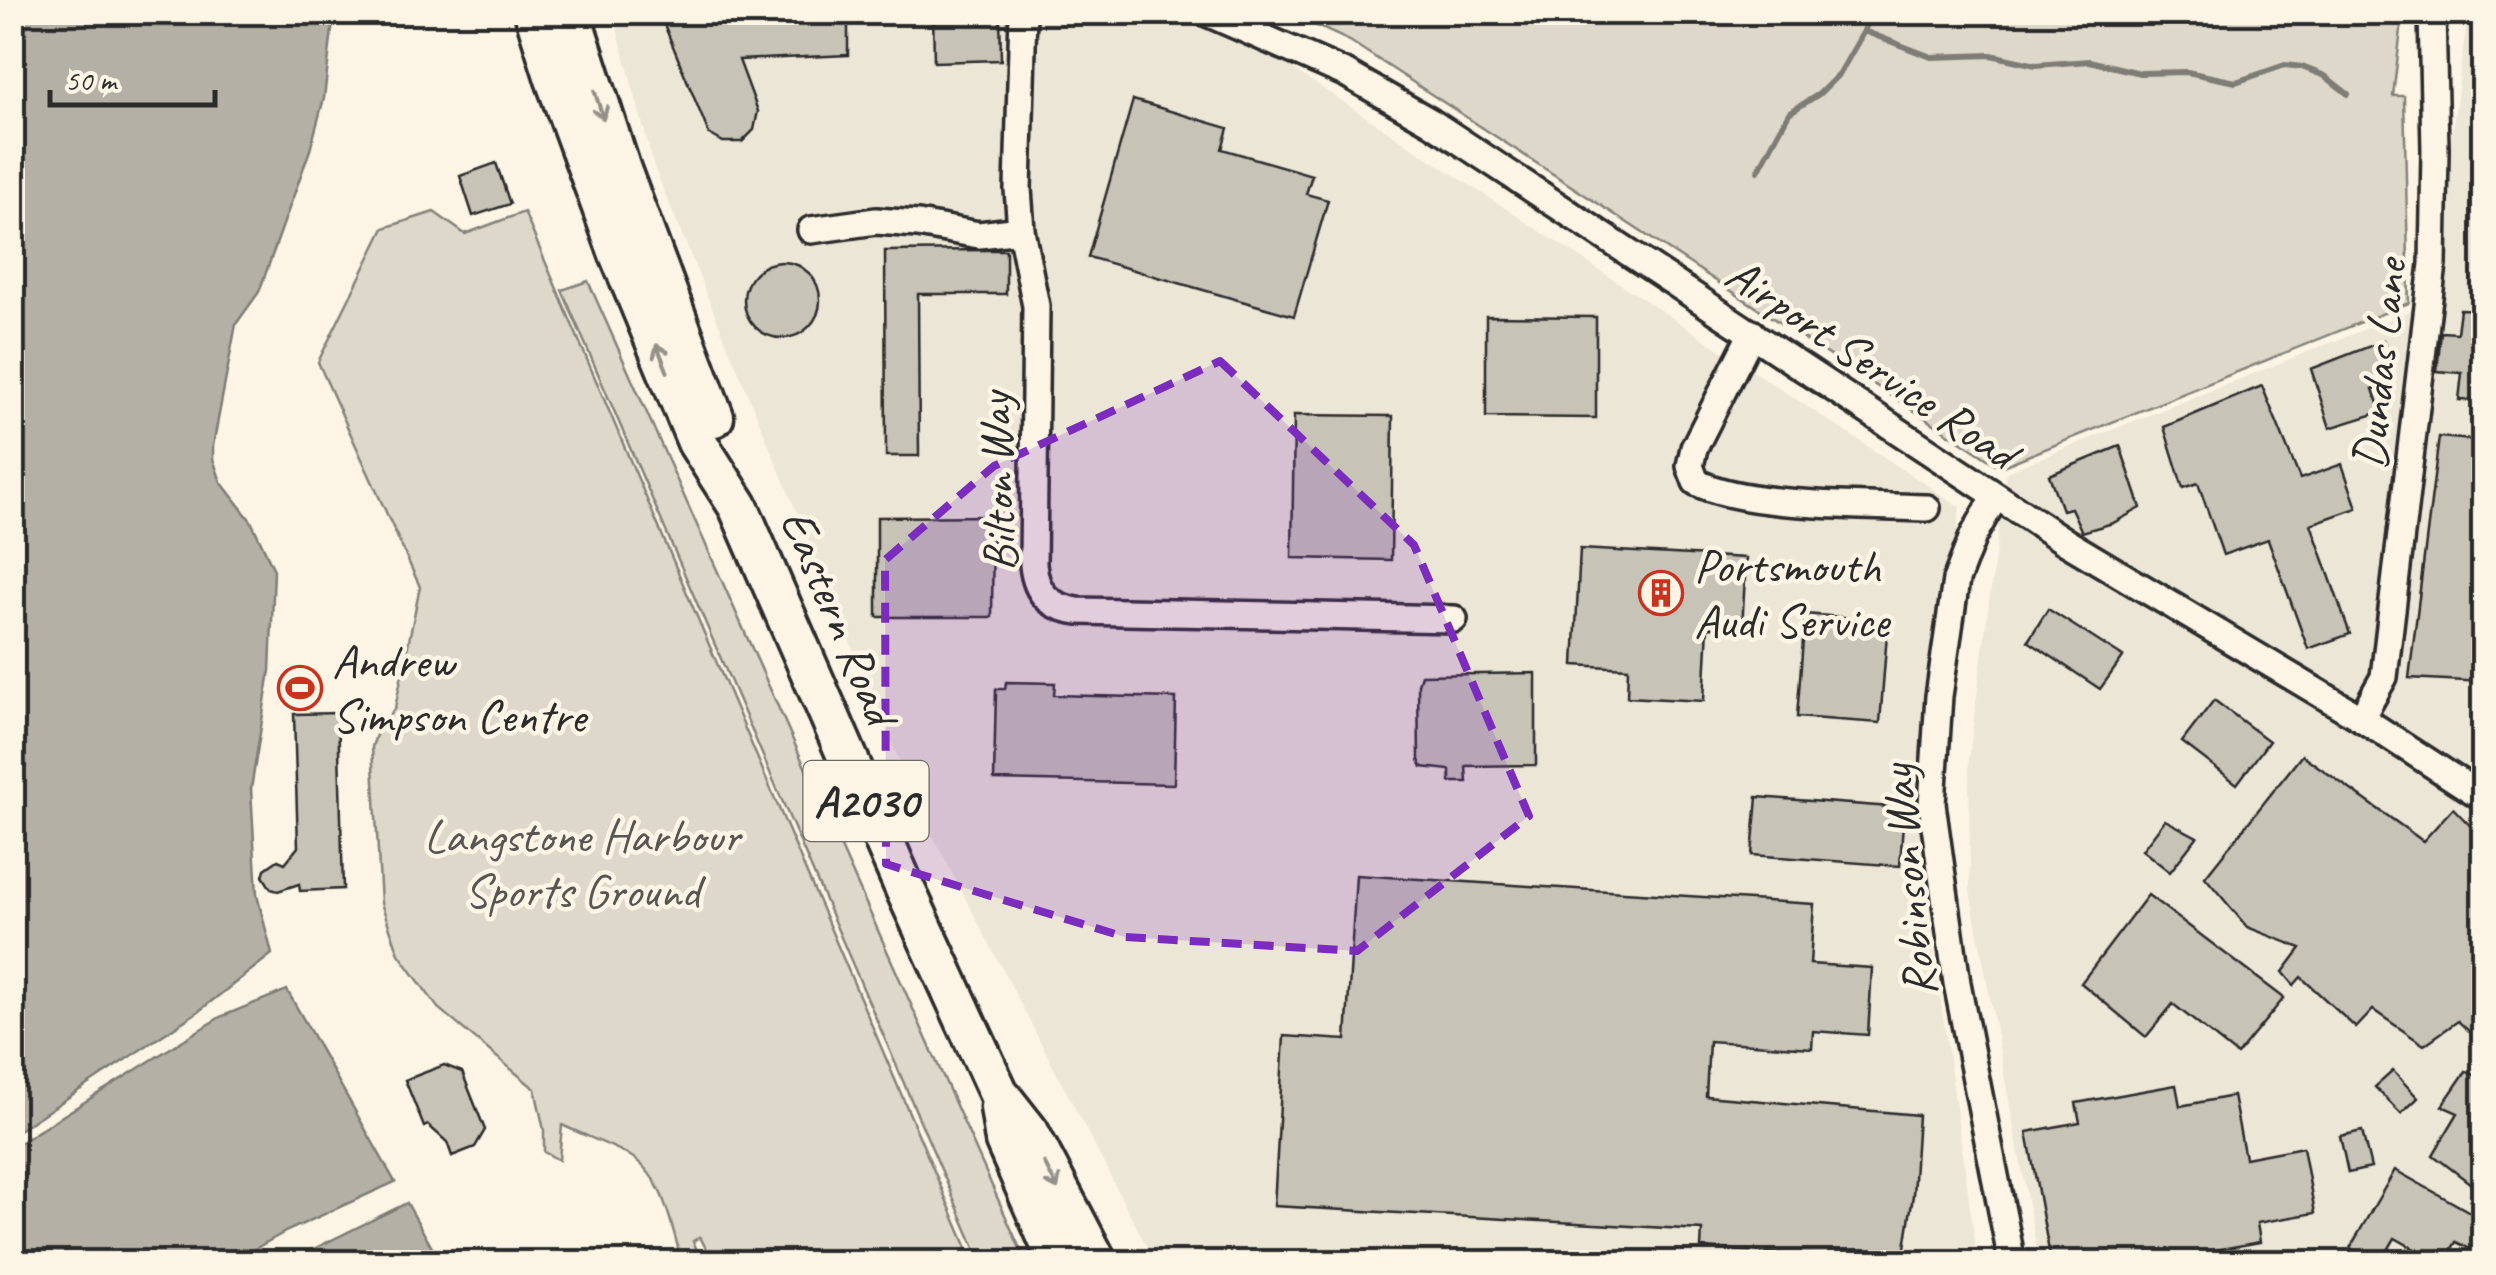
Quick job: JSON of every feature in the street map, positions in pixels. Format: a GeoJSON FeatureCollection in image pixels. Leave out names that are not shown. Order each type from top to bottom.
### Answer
{"type":"FeatureCollection","features":[{"type":"Feature","properties":{"kind":"main road","name":"Eastern Road"},"geometry":{"type":"LineString","coordinates":[[534,12],[619,254],[697,442],[738,506],[999,1094],[1028,1132],[1097,1262]]}},
{"type":"Feature","properties":{"kind":"main road","name":"Eastern Road"},"geometry":{"type":"LineString","coordinates":[[570,12],[621,170],[721,434],[738,506]]}},
{"type":"Feature","properties":{"kind":"main road","name":"Eastern Road"},"geometry":{"type":"LineString","coordinates":[[999,1094],[1005,1141],[1058,1262]]}},
{"type":"Feature","properties":{"kind":"street","name":"Bilton Way"},"geometry":{"type":"LineString","coordinates":[[1024,12],[1018,189],[1036,306],[1033,566],[1035,581],[1048,600],[1078,611],[1454,619]]}},
{"type":"Feature","properties":{"kind":"street","name":"Airport Service Road"},"geometry":{"type":"LineString","coordinates":[[1205,12],[1305,55],[1389,98],[2066,542],[2361,718],[2484,798]]}},
{"type":"Feature","properties":{"kind":"street","name":"Dundas Lane"},"geometry":{"type":"LineString","coordinates":[[2361,718],[2384,677],[2431,292],[2436,150],[2432,12]]}},
{"type":"Feature","properties":{"kind":"street"},"geometry":{"type":"LineString","coordinates":[[811,230],[876,221],[979,235],[1022,230]]}},
{"type":"Feature","properties":{"kind":"street"},"geometry":{"type":"LineString","coordinates":[[1752,333],[1694,448],[1690,466],[1696,482],[1718,492],[1766,499],[1927,508]]}},
{"type":"Feature","properties":{"kind":"street","name":"Robinson Way"},"geometry":{"type":"LineString","coordinates":[[1996,496],[1973,536],[1956,580],[1939,696],[1932,804],[1954,968],[2012,1262]]}},
{"type":"Feature","properties":{"kind":"highlighted area"},"geometry":{"type":"Polygon","coordinates":[[[1220,361],[1414,545],[1529,816],[1357,951],[1125,937],[886,864],[885,560],[994,466],[1220,361]]]}},
{"type":"Feature","properties":{"kind":"shaded area"},"geometry":{"type":"Polygon","coordinates":[[[13,12],[334,13],[324,98],[310,150],[259,292],[236,324],[213,446],[221,482],[251,521],[274,570],[270,671],[251,789],[257,895],[272,954],[199,1011],[13,1134],[13,12]]]}},
{"type":"Feature","properties":{"kind":"shaded area"},"geometry":{"type":"Polygon","coordinates":[[[613,13],[1183,13],[1238,33],[1960,507],[1919,848],[1978,1262],[1155,1262],[920,811],[654,167],[613,13]]]}},
{"type":"Feature","properties":{"kind":"shaded area"},"geometry":{"type":"Polygon","coordinates":[[[2468,13],[2483,13],[2483,1262],[2039,1262],[1970,891],[1969,758],[2006,472],[2413,310],[2431,291],[2468,13]]]}},
{"type":"Feature","properties":{"kind":"shaded area"},"geometry":{"type":"Polygon","coordinates":[[[287,990],[395,1182],[287,1231],[231,1262],[13,1262],[13,1147],[220,1017],[287,990]]]}},
{"type":"Feature","properties":{"kind":"shaded area"},"geometry":{"type":"Polygon","coordinates":[[[407,1203],[440,1262],[287,1262],[407,1203]]]}},
{"type":"Feature","properties":{"kind":"green space"},"geometry":{"type":"Polygon","coordinates":[[[1289,13],[2403,13],[2393,96],[2404,96],[2409,303],[2000,467],[1350,41],[1289,13]]]}},
{"type":"Feature","properties":{"kind":"green space","name":"Langstone Harbour Sports Ground"},"geometry":{"type":"Polygon","coordinates":[[[434,212],[465,234],[524,212],[973,1262],[713,1262],[700,1237],[693,1241],[702,1262],[682,1262],[658,1187],[640,1163],[562,1125],[559,1160],[544,1152],[544,1130],[535,1089],[438,1008],[399,954],[381,903],[372,747],[378,729],[395,708],[420,587],[318,362],[384,228],[434,212]]]}},
{"type":"Feature","properties":{"kind":"green space"},"geometry":{"type":"Polygon","coordinates":[[[588,281],[1026,1262],[981,1262],[562,290],[588,281]]]}},
{"type":"Feature","properties":{"kind":"building"},"geometry":{"type":"Polygon","coordinates":[[[659,12],[848,12],[848,55],[739,60],[758,111],[754,130],[742,142],[723,142],[709,134],[659,12]]]}},
{"type":"Feature","properties":{"kind":"building"},"geometry":{"type":"Polygon","coordinates":[[[933,12],[1000,12],[1001,60],[934,62],[933,12]]]}},
{"type":"Feature","properties":{"kind":"building"},"geometry":{"type":"Polygon","coordinates":[[[1133,100],[1228,128],[1222,149],[1312,175],[1306,194],[1328,200],[1294,316],[1088,257],[1133,100]]]}},
{"type":"Feature","properties":{"kind":"building"},"geometry":{"type":"Polygon","coordinates":[[[496,163],[510,204],[473,216],[460,176],[496,163]]]}},
{"type":"Feature","properties":{"kind":"building"},"geometry":{"type":"Polygon","coordinates":[[[1006,250],[1006,294],[918,294],[919,456],[886,456],[885,251],[1006,250]]]}},
{"type":"Feature","properties":{"kind":"building"},"geometry":{"type":"Polygon","coordinates":[[[782,262],[809,273],[820,300],[809,327],[782,338],[755,327],[744,300],[755,273],[782,262]]]}},
{"type":"Feature","properties":{"kind":"building"},"geometry":{"type":"Polygon","coordinates":[[[2460,309],[2484,310],[2484,401],[2459,400],[2462,373],[2437,371],[2441,332],[2457,333],[2460,309]]]}},
{"type":"Feature","properties":{"kind":"building"},"geometry":{"type":"Polygon","coordinates":[[[1486,316],[1596,317],[1596,418],[1486,417],[1486,316]]]}},
{"type":"Feature","properties":{"kind":"building"},"geometry":{"type":"Polygon","coordinates":[[[2383,341],[2395,365],[2385,367],[2390,387],[2373,389],[2381,412],[2330,428],[2311,369],[2383,341]]]}},
{"type":"Feature","properties":{"kind":"building"},"geometry":{"type":"Polygon","coordinates":[[[2262,386],[2300,479],[2342,464],[2357,508],[2311,524],[2350,634],[2308,649],[2268,539],[2223,555],[2198,483],[2183,488],[2164,427],[2262,386]]]}},
{"type":"Feature","properties":{"kind":"building"},"geometry":{"type":"Polygon","coordinates":[[[1294,415],[1393,416],[1391,560],[1292,558],[1294,415]]]}},
{"type":"Feature","properties":{"kind":"building"},"geometry":{"type":"Polygon","coordinates":[[[2439,437],[2484,441],[2484,682],[2409,678],[2439,437]]]}},
{"type":"Feature","properties":{"kind":"building"},"geometry":{"type":"Polygon","coordinates":[[[2120,446],[2141,508],[2113,523],[2082,532],[2071,508],[2062,510],[2049,475],[2120,446]]]}},
{"type":"Feature","properties":{"kind":"building"},"geometry":{"type":"Polygon","coordinates":[[[993,516],[992,617],[877,617],[877,517],[993,516]]]}},
{"type":"Feature","properties":{"kind":"building","name":"Portsmouth Audi Service"},"geometry":{"type":"Polygon","coordinates":[[[1580,549],[1746,558],[1742,629],[1708,627],[1704,701],[1627,697],[1628,668],[1574,665],[1580,549]]]}},
{"type":"Feature","properties":{"kind":"building"},"geometry":{"type":"Polygon","coordinates":[[[2048,609],[2123,657],[2100,689],[2028,641],[2048,609]]]}},
{"type":"Feature","properties":{"kind":"building"},"geometry":{"type":"Polygon","coordinates":[[[1805,614],[1888,621],[1880,723],[1797,717],[1805,614]]]}},
{"type":"Feature","properties":{"kind":"building"},"geometry":{"type":"Polygon","coordinates":[[[1536,673],[1536,765],[1466,766],[1467,782],[1450,782],[1450,770],[1422,767],[1418,684],[1421,675],[1536,673]]]}},
{"type":"Feature","properties":{"kind":"building"},"geometry":{"type":"Polygon","coordinates":[[[1006,682],[1055,683],[1054,695],[1176,698],[1174,784],[994,780],[996,689],[1005,689],[1006,682]]]}},
{"type":"Feature","properties":{"kind":"building"},"geometry":{"type":"Polygon","coordinates":[[[2214,700],[2269,741],[2237,784],[2182,742],[2214,700]]]}},
{"type":"Feature","properties":{"kind":"building"},"geometry":{"type":"Polygon","coordinates":[[[338,713],[343,889],[300,891],[299,884],[278,891],[271,889],[263,876],[265,869],[278,860],[285,863],[298,847],[294,714],[338,713]]]}},
{"type":"Feature","properties":{"kind":"building"},"geometry":{"type":"Polygon","coordinates":[[[2302,755],[2423,841],[2453,808],[2484,840],[2484,1045],[2458,1021],[2424,1045],[2373,1010],[2356,1028],[2301,977],[2294,985],[2283,972],[2301,948],[2247,927],[2205,877],[2302,755]]]}},
{"type":"Feature","properties":{"kind":"building"},"geometry":{"type":"Polygon","coordinates":[[[1757,797],[1904,808],[1900,866],[1752,855],[1757,797]]]}},
{"type":"Feature","properties":{"kind":"building"},"geometry":{"type":"Polygon","coordinates":[[[2165,820],[2197,837],[2170,872],[2142,850],[2165,820]]]}},
{"type":"Feature","properties":{"kind":"building"},"geometry":{"type":"Polygon","coordinates":[[[1356,875],[1814,904],[1810,964],[1872,968],[1868,1035],[1813,1031],[1812,1048],[1709,1041],[1706,1096],[1918,1115],[1913,1195],[1903,1261],[1701,1248],[1702,1230],[1274,1206],[1284,1036],[1346,1040],[1356,875]]]}},
{"type":"Feature","properties":{"kind":"building"},"geometry":{"type":"Polygon","coordinates":[[[2148,895],[2284,998],[2237,1055],[2173,1004],[2146,1037],[2081,983],[2148,895]]]}},
{"type":"Feature","properties":{"kind":"building"},"geometry":{"type":"Polygon","coordinates":[[[444,1065],[462,1072],[485,1130],[475,1147],[452,1156],[447,1142],[428,1125],[424,1127],[405,1080],[444,1065]]]}},
{"type":"Feature","properties":{"kind":"building"},"geometry":{"type":"Polygon","coordinates":[[[2393,1071],[2418,1098],[2401,1114],[2375,1087],[2393,1071]]]}},
{"type":"Feature","properties":{"kind":"building"},"geometry":{"type":"Polygon","coordinates":[[[2466,1071],[2484,1077],[2484,1194],[2433,1155],[2458,1113],[2442,1106],[2466,1071]]]}},
{"type":"Feature","properties":{"kind":"building"},"geometry":{"type":"Polygon","coordinates":[[[2176,1085],[2180,1106],[2233,1096],[2245,1158],[2303,1147],[2315,1213],[2257,1223],[2260,1242],[2149,1262],[2051,1262],[2027,1132],[2080,1122],[2076,1103],[2176,1085]]]}},
{"type":"Feature","properties":{"kind":"building"},"geometry":{"type":"Polygon","coordinates":[[[2362,1131],[2371,1168],[2348,1173],[2340,1136],[2362,1131]]]}},
{"type":"Feature","properties":{"kind":"building"},"geometry":{"type":"Polygon","coordinates":[[[2395,1170],[2484,1220],[2484,1256],[2456,1242],[2444,1262],[2438,1262],[2395,1238],[2381,1262],[2350,1248],[2395,1170]]]}},
{"type":"Feature","properties":{"kind":"waterway"},"geometry":{"type":"LineString","coordinates":[[1864,31],[1871,12]]}},
{"type":"Feature","properties":{"kind":"waterway"},"geometry":{"type":"LineString","coordinates":[[1758,171],[1789,113],[1819,94],[1840,73],[1864,31],[1931,57],[1991,55],[2036,65],[2089,61],[2140,73],[2187,72],[2236,82],[2285,65],[2302,67],[2325,76],[2348,94]]}},
{"type":"Feature","properties":{"kind":"place","name":"Portsmouth Audi Service"},"geometry":{"type":"Point","coordinates":[1661,593]}},
{"type":"Feature","properties":{"kind":"place","name":"Andrew Simpson Centre"},"geometry":{"type":"Point","coordinates":[300,688]}}]}
